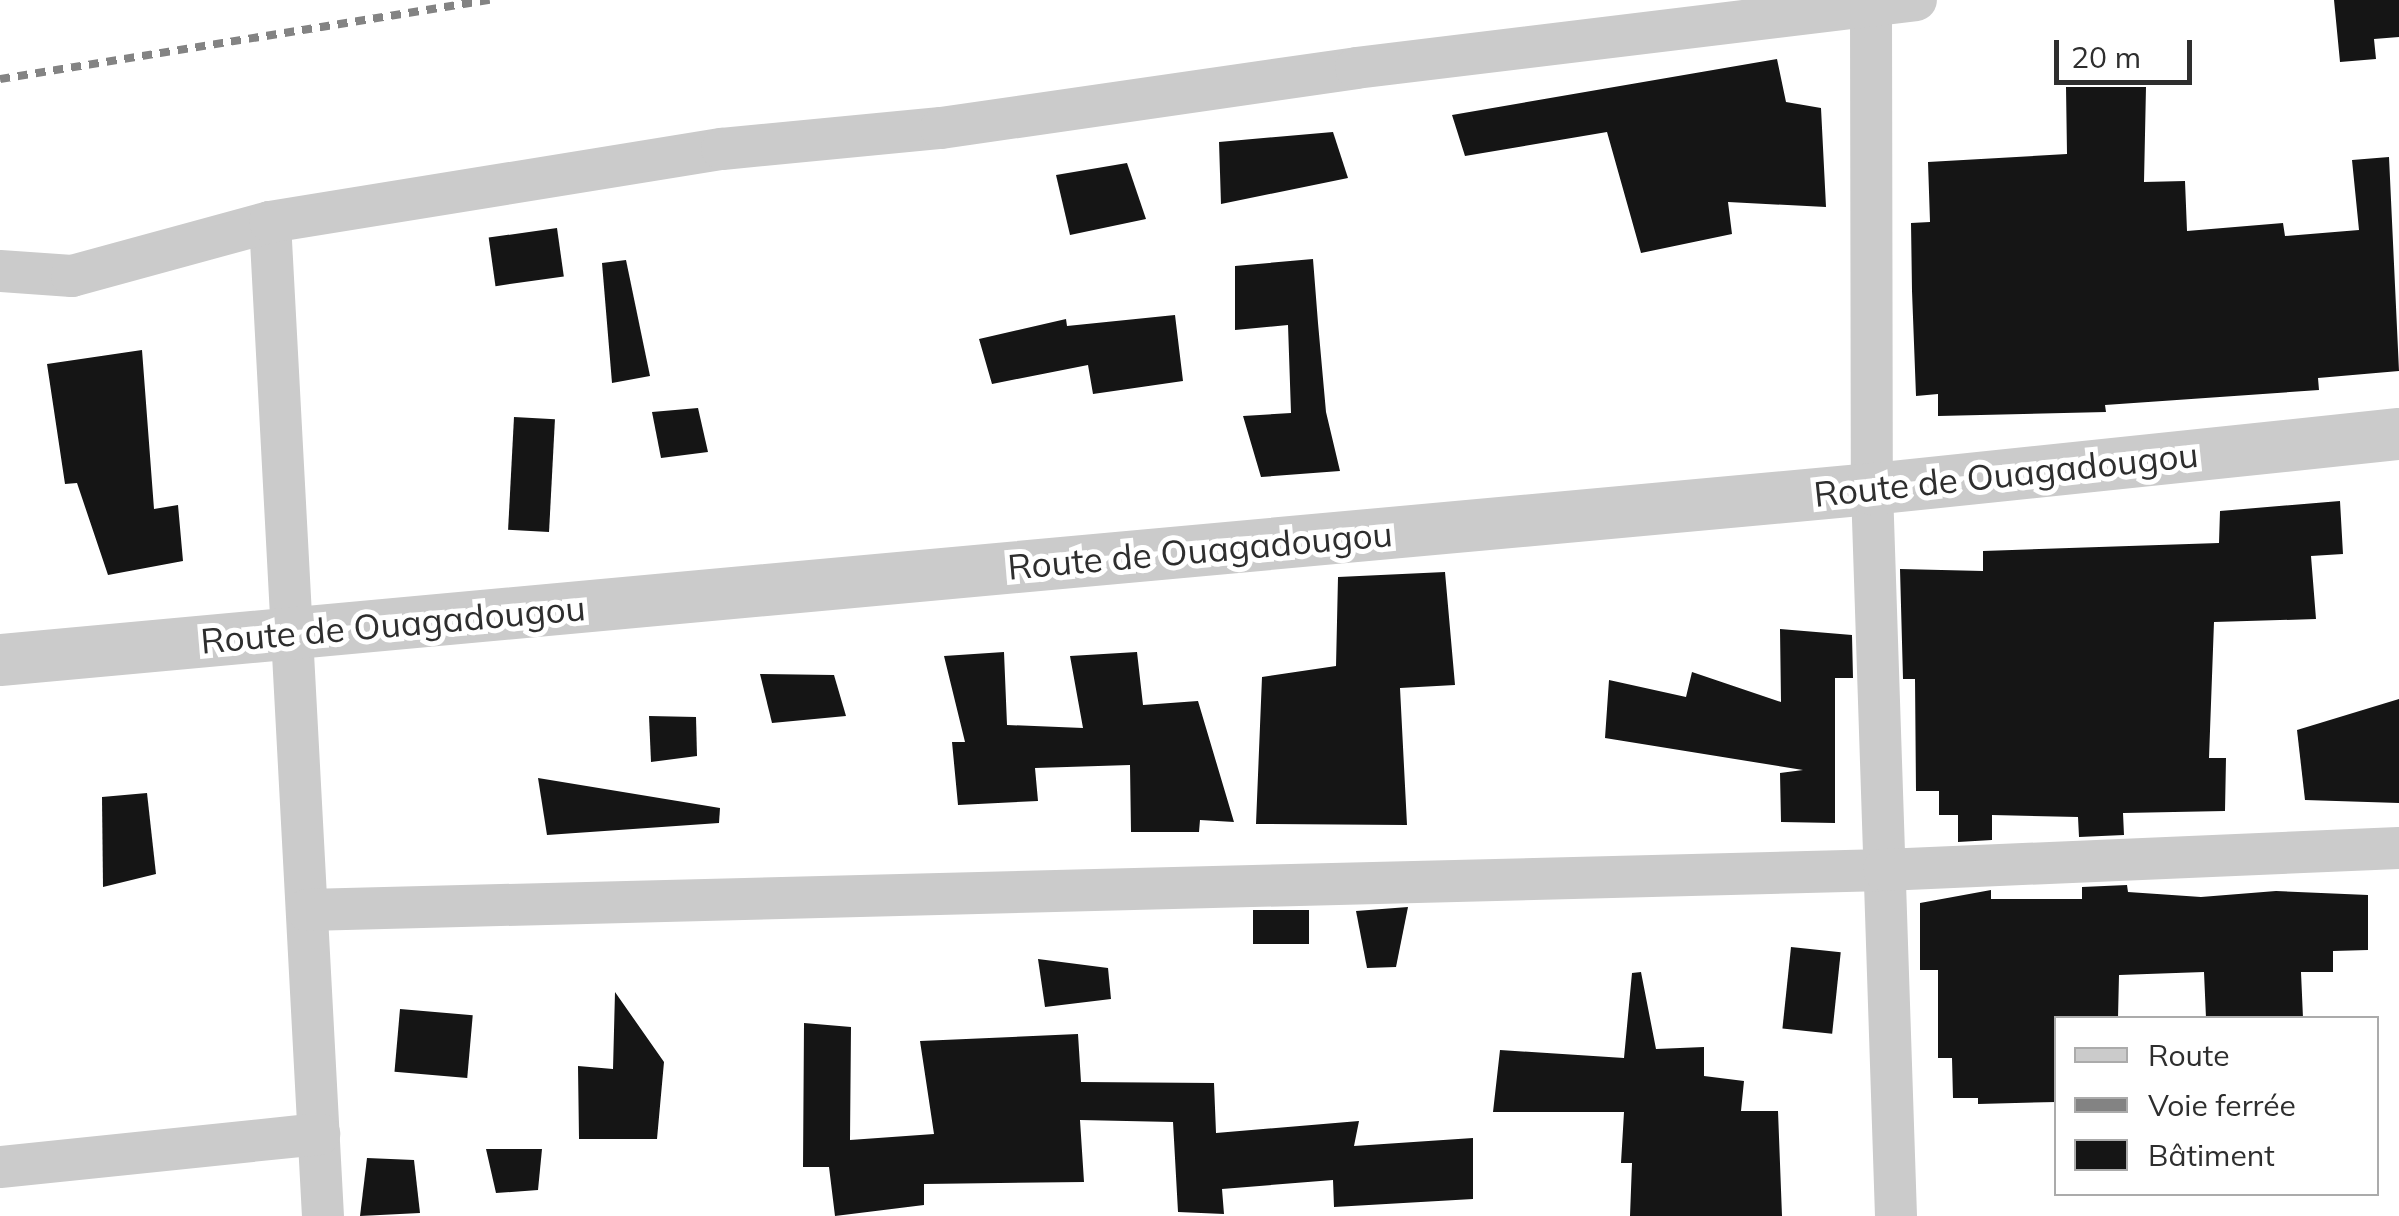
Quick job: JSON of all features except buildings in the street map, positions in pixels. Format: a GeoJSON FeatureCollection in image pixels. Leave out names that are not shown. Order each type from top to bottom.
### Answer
{"type":"FeatureCollection","features":[{"type":"Feature","properties":{"kind":"street"},"geometry":{"type":"LineString","coordinates":[[0,271],[72,276],[270,222],[722,149],[940,128],[1356,68],[1871,10],[1916,0]]}},
{"type":"Feature","properties":{"kind":"street"},"geometry":{"type":"LineString","coordinates":[[1871,10],[1872,489],[1896,1216]]}},
{"type":"Feature","properties":{"kind":"street"},"geometry":{"type":"LineString","coordinates":[[270,222],[323,1216]]}},
{"type":"Feature","properties":{"kind":"street","name":"Route de Ouagadougou"},"geometry":{"type":"LineString","coordinates":[[0,660],[1872,489],[2399,434]]}},
{"type":"Feature","properties":{"kind":"street"},"geometry":{"type":"LineString","coordinates":[[307,910],[1884,870],[2399,848]]}},
{"type":"Feature","properties":{"kind":"street"},"geometry":{"type":"LineString","coordinates":[[0,1167],[319,1134]]}},
{"type":"Feature","properties":{"kind":"railway"},"geometry":{"type":"LineString","coordinates":[[0,79],[490,0]]}}]}
